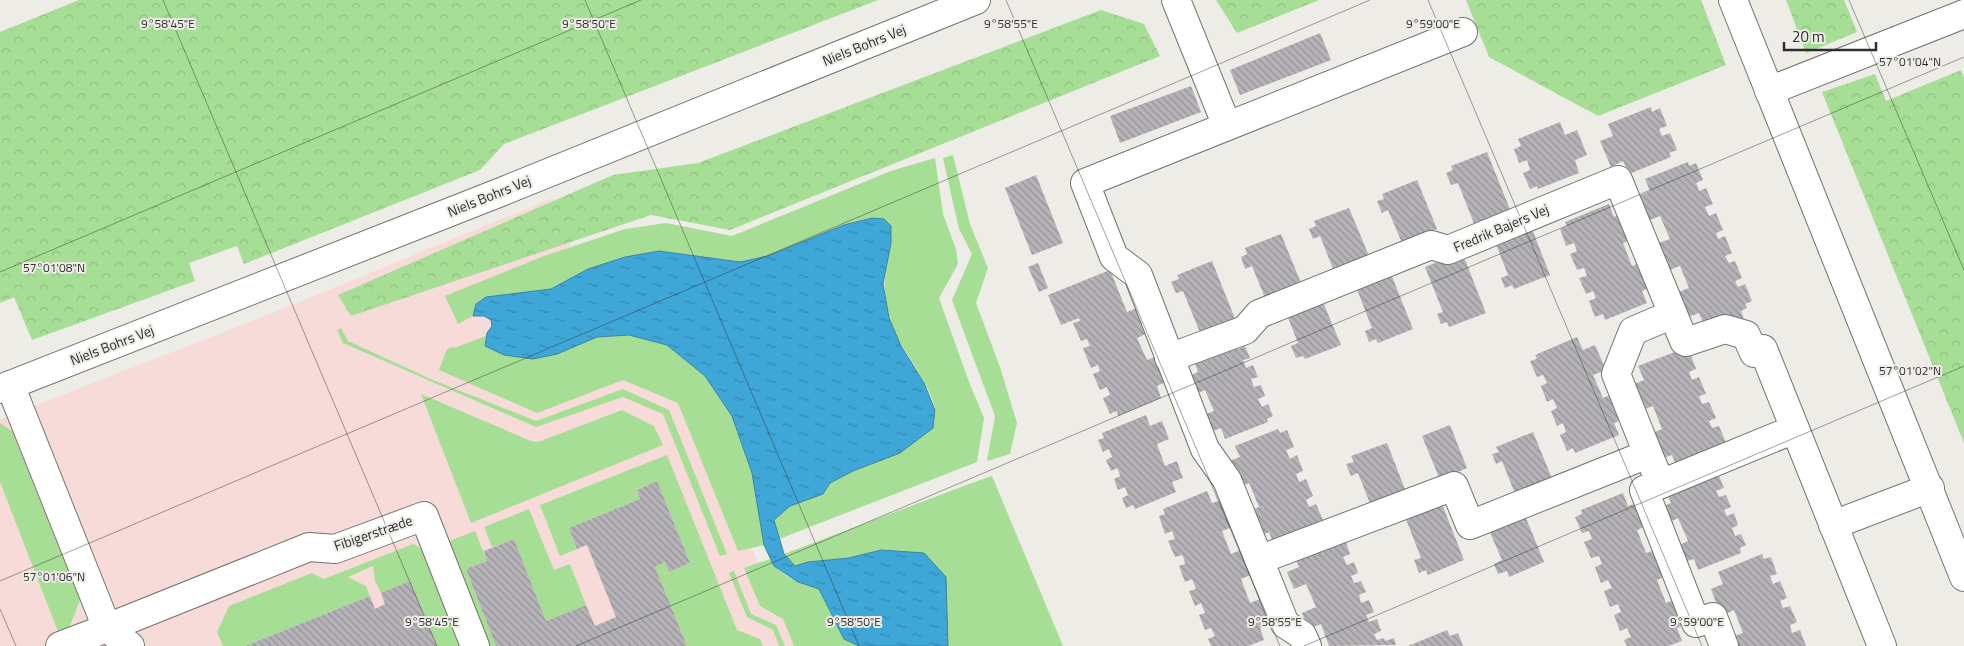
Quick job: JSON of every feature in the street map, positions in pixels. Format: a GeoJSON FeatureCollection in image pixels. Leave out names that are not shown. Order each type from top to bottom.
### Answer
{"type":"FeatureCollection","features":[{"type":"Feature","properties":{"kind":"street","name":"Niels Bohrs Vej"},"geometry":{"type":"LineString","coordinates":[[5,387],[510,188],[976,0]]}},
{"type":"Feature","properties":{"kind":"street"},"geometry":{"type":"LineString","coordinates":[[1176,0],[1227,126]]}},
{"type":"Feature","properties":{"kind":"street"},"geometry":{"type":"LineString","coordinates":[[1733,0],[1930,488],[1956,535],[1964,577]]}},
{"type":"Feature","properties":{"kind":"street"},"geometry":{"type":"LineString","coordinates":[[1769,92],[1964,14]]}},
{"type":"Feature","properties":{"kind":"street"},"geometry":{"type":"LineString","coordinates":[[1307,646],[1302,635],[1285,624],[1227,480],[1205,449],[1138,275],[1114,256],[1085,183],[1463,32]]}},
{"type":"Feature","properties":{"kind":"street","name":"Fredrik Bajers Vej"},"geometry":{"type":"LineString","coordinates":[[1169,358],[1245,330],[1258,314],[1431,245],[1448,250],[1618,180],[1684,341],[1686,342],[1724,329],[1746,334],[1754,353],[1762,349],[1882,646]]}},
{"type":"Feature","properties":{"kind":"street"},"geometry":{"type":"LineString","coordinates":[[1661,484],[1616,374],[1633,331],[1673,314]]}},
{"type":"Feature","properties":{"kind":"street"},"geometry":{"type":"LineString","coordinates":[[5,387],[107,628],[130,646]]}},
{"type":"Feature","properties":{"kind":"street"},"geometry":{"type":"LineString","coordinates":[[1724,646],[1712,617],[1696,623],[1644,490],[1795,429]]}},
{"type":"Feature","properties":{"kind":"street"},"geometry":{"type":"LineString","coordinates":[[1259,560],[1454,486],[1470,525],[1648,454]]}},
{"type":"Feature","properties":{"kind":"street"},"geometry":{"type":"LineString","coordinates":[[1834,525],[1930,488]]}},
{"type":"Feature","properties":{"kind":"street","name":"Fibigerstræde"},"geometry":{"type":"LineString","coordinates":[[60,646],[309,547],[335,548],[424,516],[475,646]]}},
{"type":"Feature","properties":{"kind":"shaded area"},"geometry":{"type":"Polygon","coordinates":[[[553,198],[614,358],[689,389],[768,589],[812,646],[0,646],[0,419],[265,316],[553,198]]]}},
{"type":"Feature","properties":{"kind":"green space"},"geometry":{"type":"Polygon","coordinates":[[[79,0],[878,0],[504,144],[480,170],[244,264],[237,246],[189,263],[195,281],[32,340],[14,297],[0,303],[0,32],[79,0]]]}},
{"type":"Feature","properties":{"kind":"green space"},"geometry":{"type":"Polygon","coordinates":[[[1216,0],[1319,0],[1237,33],[1216,0]]]}},
{"type":"Feature","properties":{"kind":"green space"},"geometry":{"type":"Polygon","coordinates":[[[1466,0],[1701,0],[1726,65],[1598,116],[1489,57],[1466,0]]]}},
{"type":"Feature","properties":{"kind":"green space"},"geometry":{"type":"Polygon","coordinates":[[[1786,0],[1844,0],[1857,32],[1806,53],[1786,0]]]}},
{"type":"Feature","properties":{"kind":"green space"},"geometry":{"type":"Polygon","coordinates":[[[1101,10],[1144,24],[1160,56],[730,230],[651,215],[351,316],[338,295],[613,175],[698,163],[1101,10]]]}},
{"type":"Feature","properties":{"kind":"green space"},"geometry":{"type":"Polygon","coordinates":[[[1961,70],[1964,78],[1964,443],[1822,92],[1875,74],[1886,101],[1961,70]]]}},
{"type":"Feature","properties":{"kind":"green space"},"geometry":{"type":"Polygon","coordinates":[[[953,155],[970,224],[988,268],[976,303],[1000,367],[1017,423],[1010,454],[987,461],[995,416],[952,300],[972,254],[959,229],[943,158],[953,155]]]}},
{"type":"Feature","properties":{"kind":"green space"},"geometry":{"type":"Polygon","coordinates":[[[935,158],[943,214],[956,249],[958,264],[939,298],[984,418],[977,462],[779,539],[774,520],[790,506],[823,494],[830,483],[853,471],[900,453],[933,428],[935,408],[931,397],[920,374],[900,342],[886,309],[884,290],[891,243],[872,218],[844,225],[768,256],[740,262],[659,251],[625,257],[588,269],[551,289],[486,297],[476,304],[473,316],[458,324],[445,296],[544,256],[625,229],[666,223],[732,236],[891,171],[935,158]]]}},
{"type":"Feature","properties":{"kind":"green space"},"geometry":{"type":"Polygon","coordinates":[[[341,328],[348,341],[433,380],[536,421],[623,389],[669,410],[727,554],[720,556],[663,414],[623,397],[536,427],[343,343],[337,330],[341,328]]]}},
{"type":"Feature","properties":{"kind":"green space"},"geometry":{"type":"Polygon","coordinates":[[[629,335],[667,345],[705,376],[732,416],[752,473],[764,545],[738,551],[678,403],[623,380],[537,413],[439,370],[447,349],[486,336],[485,346],[504,355],[557,354],[597,337],[629,335]]]}},
{"type":"Feature","properties":{"kind":"green space"},"geometry":{"type":"Polygon","coordinates":[[[421,394],[531,441],[538,442],[622,410],[654,426],[663,445],[471,523],[421,394]]]}},
{"type":"Feature","properties":{"kind":"green space"},"geometry":{"type":"Polygon","coordinates":[[[0,423],[12,431],[80,600],[69,628],[59,634],[0,482],[0,423]]]}},
{"type":"Feature","properties":{"kind":"green space"},"geometry":{"type":"Polygon","coordinates":[[[667,455],[737,630],[760,639],[763,646],[687,646],[655,567],[665,562],[669,572],[690,563],[657,481],[637,490],[640,499],[569,528],[577,549],[560,556],[540,505],[667,455]]]}},
{"type":"Feature","properties":{"kind":"green space"},"geometry":{"type":"Polygon","coordinates":[[[992,476],[1063,646],[948,646],[947,637],[881,550],[849,558],[808,562],[795,566],[784,554],[969,484],[992,476]]]}},
{"type":"Feature","properties":{"kind":"green space"},"geometry":{"type":"Polygon","coordinates":[[[529,509],[554,570],[570,564],[586,605],[546,621],[514,539],[492,547],[484,527],[529,509]]]}},
{"type":"Feature","properties":{"kind":"green space"},"geometry":{"type":"Polygon","coordinates":[[[475,531],[487,561],[466,569],[496,646],[479,646],[439,545],[475,531]]]}},
{"type":"Feature","properties":{"kind":"green space"},"geometry":{"type":"Polygon","coordinates":[[[413,544],[428,552],[467,646],[437,646],[410,581],[381,593],[375,581],[373,566],[348,577],[366,586],[370,596],[245,646],[223,646],[217,632],[229,606],[312,573],[324,579],[413,544]]]}},
{"type":"Feature","properties":{"kind":"green space"},"geometry":{"type":"Polygon","coordinates":[[[770,559],[785,575],[798,582],[819,589],[844,639],[859,646],[794,646],[783,619],[760,606],[744,568],[770,559]]]}},
{"type":"Feature","properties":{"kind":"green space"},"geometry":{"type":"Polygon","coordinates":[[[734,571],[751,614],[776,625],[785,646],[779,646],[773,630],[747,617],[729,573],[734,571]]]}},
{"type":"Feature","properties":{"kind":"water"},"geometry":{"type":"Polygon","coordinates":[[[872,218],[884,219],[891,226],[891,243],[883,284],[889,318],[901,346],[924,383],[935,410],[933,428],[900,453],[853,471],[830,483],[823,494],[790,506],[774,520],[784,554],[795,566],[808,562],[849,558],[881,550],[924,553],[946,577],[948,646],[859,646],[844,639],[819,589],[798,582],[774,566],[764,545],[752,473],[732,416],[705,376],[667,345],[629,335],[597,337],[557,354],[533,359],[504,355],[485,346],[487,333],[492,326],[491,320],[484,316],[473,316],[476,304],[486,297],[551,289],[588,269],[625,257],[659,251],[740,262],[768,256],[844,225],[872,218]]]}},
{"type":"Feature","properties":{"kind":"building"},"geometry":{"type":"Polygon","coordinates":[[[1320,33],[1331,60],[1240,95],[1230,70],[1320,33]]]}},
{"type":"Feature","properties":{"kind":"building"},"geometry":{"type":"Polygon","coordinates":[[[1191,86],[1201,112],[1120,143],[1110,116],[1191,86]]]}},
{"type":"Feature","properties":{"kind":"building"},"geometry":{"type":"Polygon","coordinates":[[[1651,107],[1652,112],[1660,108],[1667,126],[1659,129],[1662,136],[1670,133],[1677,150],[1669,153],[1671,157],[1629,174],[1623,161],[1611,167],[1600,141],[1613,136],[1608,124],[1651,107]]]}},
{"type":"Feature","properties":{"kind":"building"},"geometry":{"type":"Polygon","coordinates":[[[1560,122],[1565,135],[1577,130],[1587,155],[1575,160],[1579,173],[1538,189],[1537,186],[1530,189],[1523,173],[1530,170],[1527,160],[1519,163],[1514,149],[1521,146],[1518,139],[1560,122]]]}},
{"type":"Feature","properties":{"kind":"building"},"geometry":{"type":"Polygon","coordinates":[[[1487,152],[1511,212],[1475,226],[1458,183],[1451,185],[1446,173],[1453,170],[1451,166],[1487,152]]]}},
{"type":"Feature","properties":{"kind":"building"},"geometry":{"type":"Polygon","coordinates":[[[1688,162],[1689,166],[1696,163],[1703,180],[1696,183],[1699,191],[1706,188],[1713,204],[1705,207],[1709,216],[1716,213],[1723,230],[1716,233],[1718,239],[1725,236],[1732,253],[1725,256],[1729,263],[1735,261],[1742,278],[1735,281],[1738,287],[1745,284],[1752,301],[1745,304],[1747,308],[1741,311],[1744,320],[1721,330],[1704,325],[1699,313],[1686,318],[1676,293],[1689,288],[1680,266],[1667,271],[1656,244],[1670,239],[1660,216],[1647,221],[1637,197],[1650,191],[1645,179],[1688,162]]]}},
{"type":"Feature","properties":{"kind":"building"},"geometry":{"type":"Polygon","coordinates":[[[1036,175],[1063,243],[1032,255],[1005,188],[1036,175]]]}},
{"type":"Feature","properties":{"kind":"building"},"geometry":{"type":"Polygon","coordinates":[[[1417,180],[1437,229],[1402,243],[1388,210],[1382,213],[1377,201],[1384,199],[1382,194],[1417,180]]]}},
{"type":"Feature","properties":{"kind":"building"},"geometry":{"type":"Polygon","coordinates":[[[1609,204],[1614,217],[1625,212],[1635,238],[1623,243],[1632,266],[1644,261],[1655,286],[1642,291],[1647,303],[1605,320],[1603,314],[1595,317],[1589,301],[1596,298],[1593,291],[1586,294],[1579,278],[1587,276],[1584,268],[1577,270],[1570,254],[1577,251],[1574,243],[1566,246],[1560,229],[1567,226],[1565,222],[1609,204]]]}},
{"type":"Feature","properties":{"kind":"building"},"geometry":{"type":"Polygon","coordinates":[[[1349,208],[1369,256],[1334,271],[1320,236],[1313,239],[1309,229],[1316,226],[1314,221],[1349,208]]]}},
{"type":"Feature","properties":{"kind":"building"},"geometry":{"type":"Polygon","coordinates":[[[1530,224],[1550,275],[1514,289],[1512,285],[1505,288],[1501,278],[1508,275],[1494,239],[1530,224]]]}},
{"type":"Feature","properties":{"kind":"building"},"geometry":{"type":"Polygon","coordinates":[[[1281,234],[1301,283],[1265,298],[1252,266],[1245,269],[1241,257],[1247,254],[1245,248],[1281,234]]]}},
{"type":"Feature","properties":{"kind":"building"},"geometry":{"type":"Polygon","coordinates":[[[1462,252],[1486,313],[1449,327],[1447,322],[1441,324],[1437,314],[1443,312],[1425,267],[1462,252]]]}},
{"type":"Feature","properties":{"kind":"building"},"geometry":{"type":"Polygon","coordinates":[[[1212,261],[1236,321],[1201,335],[1183,291],[1176,293],[1171,282],[1179,279],[1177,275],[1212,261]]]}},
{"type":"Feature","properties":{"kind":"building"},"geometry":{"type":"Polygon","coordinates":[[[1038,263],[1048,288],[1039,292],[1028,267],[1038,263]]]}},
{"type":"Feature","properties":{"kind":"building"},"geometry":{"type":"Polygon","coordinates":[[[1389,269],[1413,329],[1378,343],[1376,339],[1369,342],[1365,331],[1372,328],[1354,282],[1389,269]]]}},
{"type":"Feature","properties":{"kind":"building"},"geometry":{"type":"Polygon","coordinates":[[[1110,270],[1127,312],[1140,307],[1150,332],[1137,338],[1147,360],[1158,356],[1168,381],[1157,386],[1161,398],[1118,416],[1117,411],[1110,414],[1103,398],[1110,395],[1107,387],[1100,390],[1093,374],[1100,371],[1098,365],[1091,368],[1083,348],[1090,346],[1087,339],[1081,341],[1073,323],[1080,321],[1079,318],[1061,325],[1048,295],[1110,270]]]}},
{"type":"Feature","properties":{"kind":"building"},"geometry":{"type":"Polygon","coordinates":[[[1320,295],[1341,345],[1305,359],[1303,356],[1296,358],[1291,346],[1298,343],[1285,310],[1320,295]]]}},
{"type":"Feature","properties":{"kind":"building"},"geometry":{"type":"Polygon","coordinates":[[[1577,337],[1583,350],[1595,345],[1606,370],[1593,375],[1603,398],[1615,393],[1625,419],[1614,423],[1619,435],[1575,453],[1573,448],[1567,451],[1560,435],[1566,432],[1563,423],[1557,426],[1551,411],[1557,408],[1553,399],[1547,402],[1541,386],[1547,383],[1543,375],[1537,377],[1530,361],[1537,359],[1535,355],[1577,337]]]}},
{"type":"Feature","properties":{"kind":"building"},"geometry":{"type":"Polygon","coordinates":[[[1236,344],[1238,349],[1245,346],[1250,358],[1243,360],[1246,368],[1253,365],[1258,377],[1251,379],[1254,387],[1261,385],[1265,396],[1258,399],[1262,407],[1268,404],[1273,416],[1267,419],[1268,422],[1225,439],[1221,428],[1208,433],[1201,416],[1214,411],[1205,390],[1193,395],[1185,378],[1198,372],[1194,361],[1236,344]]]}},
{"type":"Feature","properties":{"kind":"building"},"geometry":{"type":"Polygon","coordinates":[[[1680,350],[1683,356],[1690,353],[1696,369],[1689,372],[1692,380],[1699,377],[1706,394],[1699,396],[1702,404],[1709,402],[1716,418],[1709,421],[1712,428],[1719,426],[1726,443],[1677,467],[1672,455],[1660,459],[1650,434],[1662,429],[1653,406],[1640,411],[1630,386],[1644,380],[1638,366],[1680,350]]]}},
{"type":"Feature","properties":{"kind":"building"},"geometry":{"type":"Polygon","coordinates":[[[1146,415],[1150,426],[1162,421],[1169,439],[1157,444],[1165,466],[1177,461],[1183,478],[1172,482],[1176,492],[1135,509],[1133,505],[1126,508],[1122,498],[1128,495],[1125,487],[1118,490],[1114,479],[1120,476],[1119,472],[1117,468],[1111,471],[1106,460],[1112,457],[1109,449],[1103,452],[1098,440],[1104,438],[1102,433],[1146,415]]]}},
{"type":"Feature","properties":{"kind":"building"},"geometry":{"type":"Polygon","coordinates":[[[1450,425],[1467,468],[1440,480],[1422,436],[1450,425]]]}},
{"type":"Feature","properties":{"kind":"building"},"geometry":{"type":"Polygon","coordinates":[[[1278,429],[1280,433],[1287,430],[1294,447],[1286,450],[1290,459],[1297,455],[1303,471],[1296,474],[1299,482],[1306,479],[1313,496],[1306,500],[1309,507],[1316,504],[1323,520],[1316,523],[1318,528],[1274,545],[1269,532],[1257,537],[1247,512],[1259,507],[1249,483],[1238,488],[1227,462],[1240,457],[1235,446],[1278,429]]]}},
{"type":"Feature","properties":{"kind":"building"},"geometry":{"type":"Polygon","coordinates":[[[1533,432],[1553,481],[1516,496],[1502,461],[1496,464],[1492,454],[1499,452],[1496,447],[1533,432]]]}},
{"type":"Feature","properties":{"kind":"building"},"geometry":{"type":"Polygon","coordinates":[[[1387,443],[1406,492],[1371,506],[1358,473],[1351,476],[1346,464],[1354,462],[1351,456],[1387,443]]]}},
{"type":"Feature","properties":{"kind":"building"},"geometry":{"type":"Polygon","coordinates":[[[1709,474],[1711,478],[1719,476],[1724,488],[1716,491],[1719,497],[1726,495],[1731,507],[1724,510],[1727,516],[1734,513],[1738,525],[1732,528],[1735,536],[1741,534],[1746,545],[1740,548],[1741,553],[1698,570],[1694,559],[1681,563],[1675,547],[1688,541],[1678,518],[1666,524],[1659,508],[1671,503],[1666,491],[1709,474]]]}},
{"type":"Feature","properties":{"kind":"building"},"geometry":{"type":"Polygon","coordinates":[[[657,481],[690,563],[669,572],[665,562],[655,567],[687,646],[496,646],[466,569],[487,561],[484,551],[514,539],[546,621],[586,605],[595,626],[616,617],[587,545],[577,549],[569,528],[640,499],[637,490],[657,481]]]}},
{"type":"Feature","properties":{"kind":"building"},"geometry":{"type":"Polygon","coordinates":[[[1207,491],[1212,503],[1224,499],[1235,526],[1222,531],[1231,554],[1243,549],[1253,574],[1241,579],[1250,603],[1263,598],[1273,623],[1260,628],[1264,640],[1248,646],[1211,646],[1208,639],[1215,636],[1211,628],[1205,630],[1199,615],[1205,613],[1201,603],[1195,606],[1189,591],[1196,589],[1192,579],[1185,582],[1179,566],[1185,564],[1184,559],[1182,555],[1175,557],[1168,541],[1175,539],[1172,531],[1165,534],[1159,516],[1165,514],[1163,509],[1207,491]]]}},
{"type":"Feature","properties":{"kind":"building"},"geometry":{"type":"Polygon","coordinates":[[[1623,493],[1628,506],[1640,502],[1649,525],[1637,530],[1646,553],[1658,549],[1669,575],[1657,580],[1666,603],[1678,598],[1688,623],[1677,628],[1682,641],[1668,646],[1627,646],[1624,640],[1631,637],[1627,628],[1620,631],[1614,615],[1621,612],[1618,604],[1610,607],[1604,591],[1612,588],[1608,580],[1601,583],[1595,567],[1602,564],[1599,556],[1591,558],[1584,542],[1592,539],[1589,531],[1582,533],[1575,517],[1582,514],[1581,510],[1623,493]]]}},
{"type":"Feature","properties":{"kind":"building"},"geometry":{"type":"Polygon","coordinates":[[[1440,499],[1464,560],[1428,575],[1426,570],[1419,573],[1414,560],[1421,558],[1404,514],[1440,499]]]}},
{"type":"Feature","properties":{"kind":"building"},"geometry":{"type":"Polygon","coordinates":[[[1524,513],[1544,562],[1509,577],[1507,571],[1498,574],[1494,564],[1502,560],[1488,528],[1524,513]]]}},
{"type":"Feature","properties":{"kind":"building"},"geometry":{"type":"Polygon","coordinates":[[[1337,540],[1339,545],[1346,542],[1350,554],[1343,557],[1347,565],[1354,562],[1358,573],[1351,576],[1354,583],[1361,581],[1366,592],[1359,595],[1361,603],[1369,600],[1374,612],[1366,615],[1369,622],[1377,619],[1381,631],[1374,634],[1377,640],[1384,638],[1385,641],[1394,638],[1396,645],[1329,646],[1321,624],[1308,629],[1302,613],[1316,607],[1306,584],[1294,589],[1287,572],[1299,567],[1295,557],[1337,540]]]}},
{"type":"Feature","properties":{"kind":"building"},"geometry":{"type":"Polygon","coordinates":[[[1762,554],[1764,559],[1771,557],[1777,574],[1770,576],[1773,584],[1780,581],[1787,598],[1780,601],[1783,608],[1790,606],[1797,622],[1790,625],[1792,633],[1800,630],[1806,646],[1733,646],[1729,638],[1743,633],[1734,610],[1721,616],[1711,589],[1723,584],[1718,572],[1762,554]]]}},
{"type":"Feature","properties":{"kind":"building"},"geometry":{"type":"Polygon","coordinates":[[[410,581],[437,646],[245,646],[370,596],[375,609],[385,604],[381,593],[410,581]]]}},
{"type":"Feature","properties":{"kind":"building"},"geometry":{"type":"Polygon","coordinates":[[[1447,630],[1450,636],[1458,633],[1463,646],[1408,646],[1447,630]]]}}]}
